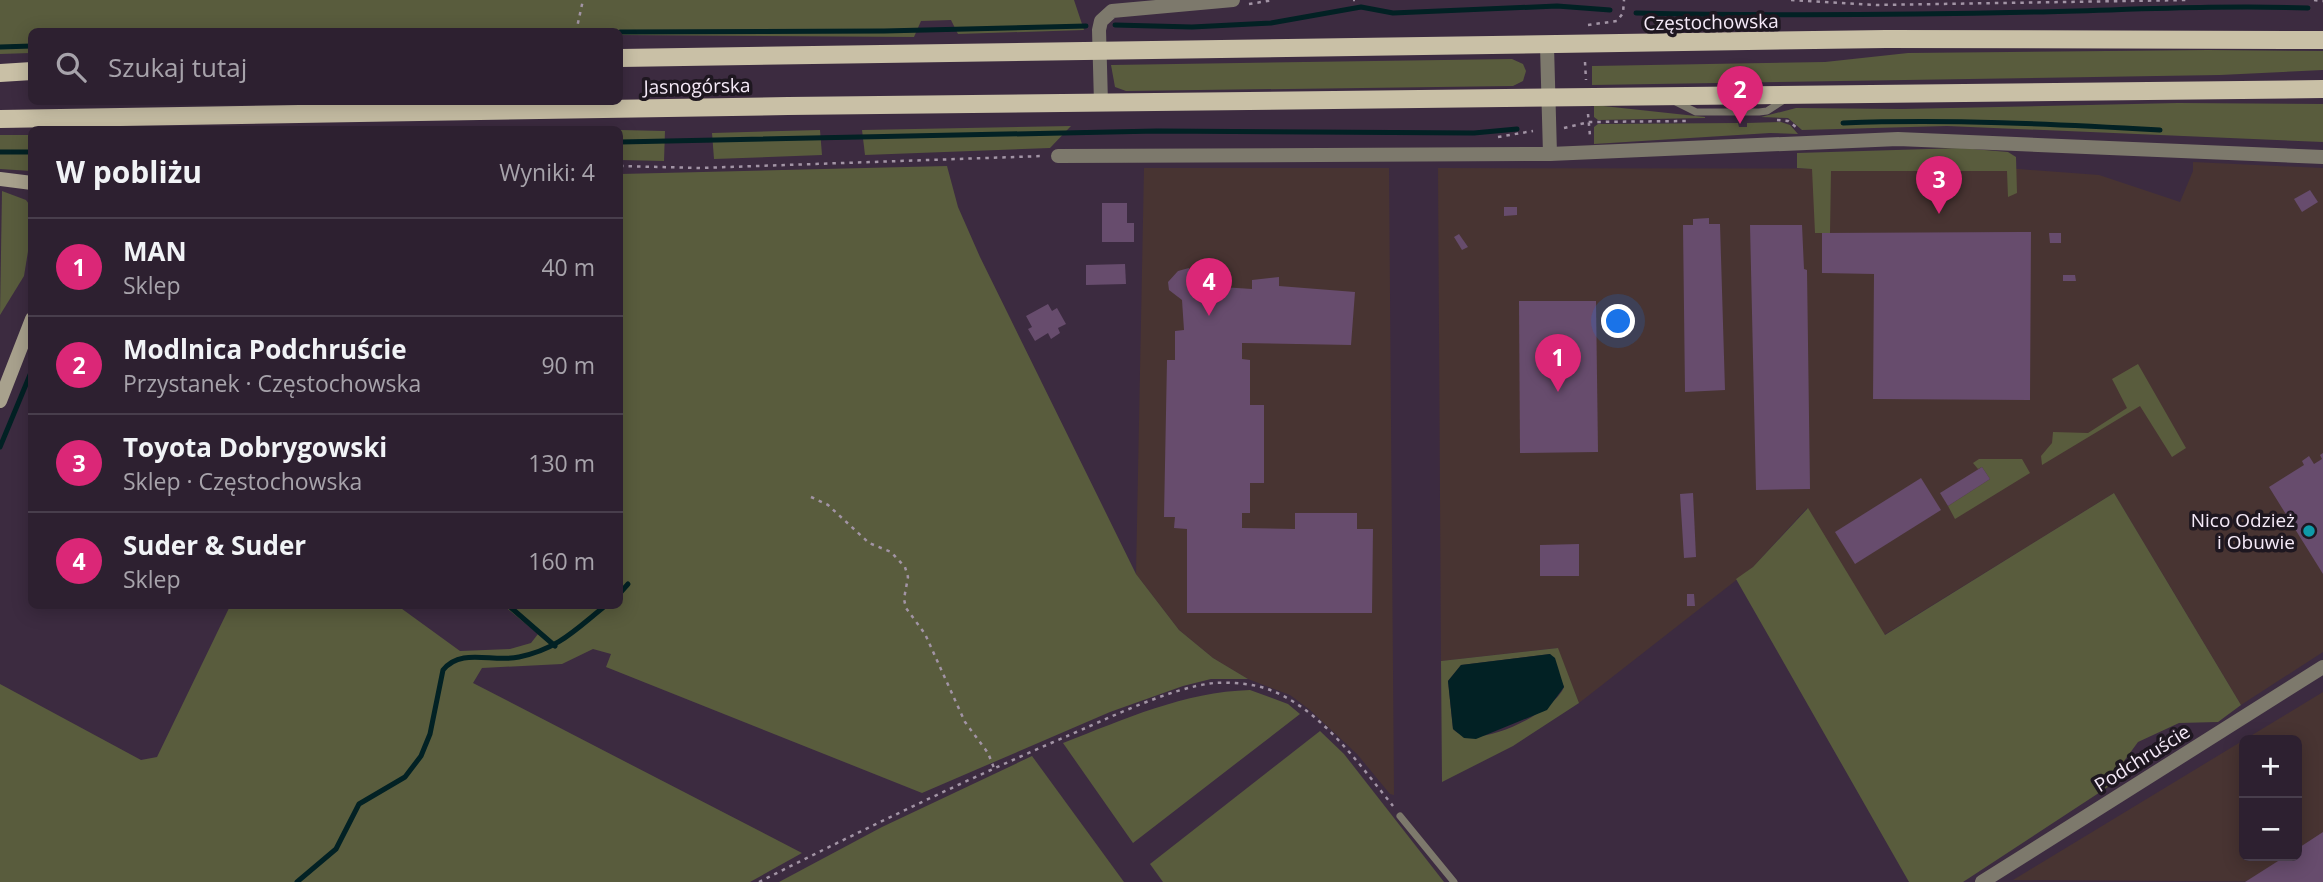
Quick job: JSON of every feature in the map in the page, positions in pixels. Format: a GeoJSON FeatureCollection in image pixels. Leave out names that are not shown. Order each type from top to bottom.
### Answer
{"type":"FeatureCollection","features":[{"type":"Feature","properties":{"kind":"main road","name":"Częstochowska"},"geometry":{"type":"LineString","coordinates":[[1099,52],[1886,39],[2323,40]]}},
{"type":"Feature","properties":{"kind":"main road","name":"Jasnogórska"},"geometry":{"type":"LineString","coordinates":[[623,58],[1099,52]]}},
{"type":"Feature","properties":{"kind":"main road"},"geometry":{"type":"LineString","coordinates":[[0,73],[28,71]]}},
{"type":"Feature","properties":{"kind":"main road"},"geometry":{"type":"LineString","coordinates":[[1101,103],[2323,89]]}},
{"type":"Feature","properties":{"kind":"main road","name":"Jasnogórska"},"geometry":{"type":"LineString","coordinates":[[623,105],[1101,103]]}},
{"type":"Feature","properties":{"kind":"main road","name":"Jasnogórska"},"geometry":{"type":"LineString","coordinates":[[0,119],[62,123],[572,105]]}},
{"type":"Feature","properties":{"kind":"street"},"geometry":{"type":"LineString","coordinates":[[1101,103],[1099,30],[1101,21],[1112,11],[1233,0]]}},
{"type":"Feature","properties":{"kind":"street"},"geometry":{"type":"LineString","coordinates":[[1547,46],[1546,97],[1550,154]]}},
{"type":"Feature","properties":{"kind":"street"},"geometry":{"type":"LineString","coordinates":[[1058,156],[1550,154],[1898,139],[2323,157]]}},
{"type":"Feature","properties":{"kind":"street"},"geometry":{"type":"LineString","coordinates":[[0,179],[28,182]]}},
{"type":"Feature","properties":{"kind":"street"},"geometry":{"type":"LineString","coordinates":[[0,401],[28,329]]}},
{"type":"Feature","properties":{"kind":"street","name":"Podchruście"},"geometry":{"type":"LineString","coordinates":[[1982,882],[2323,667]]}},
{"type":"Feature","properties":{"kind":"lane"},"geometry":{"type":"LineString","coordinates":[[1400,816],[1454,882]]}},
{"type":"Feature","properties":{"kind":"path"},"geometry":{"type":"LineString","coordinates":[[577,28],[583,0]]}},
{"type":"Feature","properties":{"kind":"path"},"geometry":{"type":"LineString","coordinates":[[1594,23],[1617,21],[1623,13],[1624,0]]}},
{"type":"Feature","properties":{"kind":"path"},"geometry":{"type":"LineString","coordinates":[[1791,0],[1890,5],[2189,0]]}},
{"type":"Feature","properties":{"kind":"path"},"geometry":{"type":"LineString","coordinates":[[2314,0],[2323,1]]}},
{"type":"Feature","properties":{"kind":"path"},"geometry":{"type":"LineString","coordinates":[[1586,63],[1586,86]]}},
{"type":"Feature","properties":{"kind":"path"},"geometry":{"type":"LineString","coordinates":[[1589,122],[1590,144]]}},
{"type":"Feature","properties":{"kind":"path"},"geometry":{"type":"LineString","coordinates":[[623,166],[700,168],[1058,156]]}},
{"type":"Feature","properties":{"kind":"path"},"geometry":{"type":"LineString","coordinates":[[811,497],[828,505],[869,543],[891,552],[905,567],[908,577],[904,599],[906,608],[925,634],[965,722],[988,753],[994,768]]}},
{"type":"Feature","properties":{"kind":"path"},"geometry":{"type":"LineString","coordinates":[[759,882],[994,768],[1119,713],[1212,684],[1239,683],[1262,687],[1283,696],[1307,712],[1350,753],[1400,816]]}},
{"type":"Feature","properties":{"kind":"shaded area"},"geometry":{"type":"Polygon","coordinates":[[[0,0],[1074,0],[1084,30],[958,34],[951,20],[921,21],[914,37],[623,35],[623,28],[28,28],[28,53],[0,54],[0,0]]]}},
{"type":"Feature","properties":{"kind":"shaded area"},"geometry":{"type":"Polygon","coordinates":[[[2323,51],[2323,70],[2220,75],[1592,85],[1592,66],[1825,62],[1908,53],[2323,51]]]}},
{"type":"Feature","properties":{"kind":"shaded area"},"geometry":{"type":"Polygon","coordinates":[[[1512,59],[1523,64],[1526,71],[1523,81],[1513,86],[1126,91],[1115,87],[1111,65],[1512,59]]]}},
{"type":"Feature","properties":{"kind":"shaded area"},"geometry":{"type":"Polygon","coordinates":[[[2178,103],[2323,104],[2323,142],[1947,126],[1802,130],[1788,118],[1761,117],[1796,108],[1902,109],[2178,103]]]}},
{"type":"Feature","properties":{"kind":"shaded area"},"geometry":{"type":"Polygon","coordinates":[[[1594,105],[1705,118],[1598,120],[1594,117],[1594,105]]]}},
{"type":"Feature","properties":{"kind":"shaded area"},"geometry":{"type":"Polygon","coordinates":[[[1781,122],[1790,125],[1798,134],[1770,133],[1594,144],[1594,127],[1598,124],[1738,123],[1739,127],[1747,127],[1747,123],[1781,122]]]}},
{"type":"Feature","properties":{"kind":"shaded area"},"geometry":{"type":"Polygon","coordinates":[[[1071,126],[1050,148],[865,155],[862,130],[1071,126]]]}},
{"type":"Feature","properties":{"kind":"shaded area"},"geometry":{"type":"Polygon","coordinates":[[[623,130],[665,131],[664,161],[623,160],[623,130]]]}},
{"type":"Feature","properties":{"kind":"shaded area"},"geometry":{"type":"Polygon","coordinates":[[[820,130],[822,155],[714,159],[712,133],[820,130]]]}},
{"type":"Feature","properties":{"kind":"shaded area"},"geometry":{"type":"Polygon","coordinates":[[[0,135],[28,135],[28,171],[0,169],[0,135]]]}},
{"type":"Feature","properties":{"kind":"shaded area"},"geometry":{"type":"Polygon","coordinates":[[[1961,148],[2008,152],[2016,157],[2017,193],[2008,197],[2007,171],[1831,171],[1830,233],[1815,233],[1812,169],[1797,168],[1797,153],[1961,148]]]}},
{"type":"Feature","properties":{"kind":"shaded area"},"geometry":{"type":"Polygon","coordinates":[[[2193,162],[2323,168],[2323,652],[2241,705],[2114,493],[1884,635],[1807,508],[1753,567],[1579,703],[1557,648],[1441,661],[1438,168],[2019,169],[2099,175],[2180,202],[2193,171],[2193,162]]]}},
{"type":"Feature","properties":{"kind":"shaded area"},"geometry":{"type":"Polygon","coordinates":[[[947,166],[958,207],[980,257],[1136,574],[1179,630],[1213,658],[1248,679],[1211,679],[1183,686],[1110,712],[922,793],[606,667],[611,654],[593,649],[562,664],[482,668],[473,683],[802,853],[750,882],[0,882],[0,684],[141,760],[157,757],[229,609],[402,609],[460,651],[510,649],[531,643],[538,634],[508,609],[623,609],[623,174],[947,166]]]}},
{"type":"Feature","properties":{"kind":"shaded area"},"geometry":{"type":"Polygon","coordinates":[[[1144,168],[1389,168],[1394,795],[1390,794],[1357,754],[1310,710],[1290,695],[1248,679],[1213,658],[1179,630],[1136,574],[1144,168]]]}},
{"type":"Feature","properties":{"kind":"shaded area"},"geometry":{"type":"Polygon","coordinates":[[[2,191],[28,203],[28,251],[24,276],[0,315],[2,191]]]}},
{"type":"Feature","properties":{"kind":"shaded area"},"geometry":{"type":"Polygon","coordinates":[[[2138,364],[2186,448],[2172,457],[2140,406],[2042,465],[2041,456],[2052,443],[2053,432],[2088,433],[2127,408],[2112,379],[2138,364]]]}},
{"type":"Feature","properties":{"kind":"shaded area"},"geometry":{"type":"Polygon","coordinates":[[[1979,459],[2022,459],[2030,473],[1955,519],[1948,506],[1990,479],[1982,467],[1978,469],[1973,463],[1979,459]]]}},
{"type":"Feature","properties":{"kind":"shaded area"},"geometry":{"type":"Polygon","coordinates":[[[2114,493],[2241,705],[2218,722],[2179,723],[2138,742],[2116,772],[2114,783],[1963,882],[1909,882],[1736,579],[1753,567],[1808,508],[1885,635],[2114,493]]]}},
{"type":"Feature","properties":{"kind":"shaded area"},"geometry":{"type":"Polygon","coordinates":[[[1558,648],[1579,703],[1513,746],[1442,782],[1441,661],[1558,648]],[[1550,654],[1461,665],[1448,681],[1453,729],[1463,735],[1478,736],[1513,727],[1545,708],[1564,687],[1550,654]]]}},
{"type":"Feature","properties":{"kind":"shaded area"},"geometry":{"type":"Polygon","coordinates":[[[1550,654],[1555,658],[1564,687],[1547,710],[1476,739],[1464,738],[1453,729],[1448,681],[1461,665],[1550,654]]]}},
{"type":"Feature","properties":{"kind":"shaded area"},"geometry":{"type":"Polygon","coordinates":[[[1250,690],[1288,704],[1300,714],[1133,843],[1063,743],[1178,701],[1250,690]]]}},
{"type":"Feature","properties":{"kind":"shaded area"},"geometry":{"type":"Polygon","coordinates":[[[2323,692],[2323,882],[2013,880],[2239,743],[2239,861],[2302,861],[2302,735],[2252,735],[2323,692]]]}},
{"type":"Feature","properties":{"kind":"shaded area"},"geometry":{"type":"Polygon","coordinates":[[[1320,731],[1344,754],[1444,882],[1163,882],[1150,864],[1320,731]]]}},
{"type":"Feature","properties":{"kind":"shaded area"},"geometry":{"type":"Polygon","coordinates":[[[1032,756],[1124,882],[779,882],[882,827],[1032,756]]]}},
{"type":"Feature","properties":{"kind":"building"},"geometry":{"type":"Polygon","coordinates":[[[2310,190],[2318,202],[2302,212],[2294,199],[2310,190]]]}},
{"type":"Feature","properties":{"kind":"building"},"geometry":{"type":"Polygon","coordinates":[[[1102,203],[1127,203],[1127,223],[1134,223],[1134,242],[1102,242],[1102,203]]]}},
{"type":"Feature","properties":{"kind":"building"},"geometry":{"type":"Polygon","coordinates":[[[1504,207],[1517,207],[1517,215],[1504,216],[1504,207]]]}},
{"type":"Feature","properties":{"kind":"building"},"geometry":{"type":"Polygon","coordinates":[[[1709,218],[1709,224],[1720,224],[1725,390],[1685,392],[1683,225],[1693,225],[1693,219],[1709,218]]]}},
{"type":"Feature","properties":{"kind":"building"},"geometry":{"type":"Polygon","coordinates":[[[1750,225],[1802,225],[1804,269],[1807,270],[1810,489],[1756,490],[1750,225]]]}},
{"type":"Feature","properties":{"kind":"building"},"geometry":{"type":"Polygon","coordinates":[[[2031,232],[2030,400],[1873,399],[1874,274],[1822,273],[1822,233],[2031,232]]]}},
{"type":"Feature","properties":{"kind":"building"},"geometry":{"type":"Polygon","coordinates":[[[2049,233],[2061,233],[2061,243],[2050,243],[2049,233]]]}},
{"type":"Feature","properties":{"kind":"building"},"geometry":{"type":"Polygon","coordinates":[[[1459,234],[1468,247],[1462,250],[1454,237],[1459,234]]]}},
{"type":"Feature","properties":{"kind":"building"},"geometry":{"type":"Polygon","coordinates":[[[1125,264],[1126,284],[1086,285],[1086,265],[1125,264]]]}},
{"type":"Feature","properties":{"kind":"building"},"geometry":{"type":"Polygon","coordinates":[[[1189,268],[1190,274],[1210,271],[1217,275],[1222,287],[1252,289],[1252,280],[1279,277],[1279,286],[1355,292],[1351,345],[1242,343],[1242,359],[1250,360],[1250,405],[1264,405],[1264,483],[1250,483],[1250,513],[1242,513],[1242,528],[1295,529],[1295,513],[1357,513],[1357,529],[1373,529],[1372,613],[1187,613],[1187,529],[1174,528],[1175,517],[1164,517],[1167,360],[1175,360],[1175,331],[1184,330],[1182,300],[1169,290],[1168,282],[1178,271],[1189,268]]]}},
{"type":"Feature","properties":{"kind":"building"},"geometry":{"type":"Polygon","coordinates":[[[2063,275],[2075,275],[2076,281],[2063,281],[2063,275]]]}},
{"type":"Feature","properties":{"kind":"building"},"geometry":{"type":"Polygon","coordinates":[[[1519,301],[1596,301],[1598,452],[1520,453],[1519,301]]]}},
{"type":"Feature","properties":{"kind":"building"},"geometry":{"type":"Polygon","coordinates":[[[1048,304],[1052,311],[1057,308],[1066,324],[1058,328],[1060,333],[1051,339],[1048,333],[1035,341],[1028,329],[1032,327],[1026,316],[1048,304]]]}},
{"type":"Feature","properties":{"kind":"building","name":"Nico Odzież i Obuwie"},"geometry":{"type":"Polygon","coordinates":[[[2323,453],[2323,574],[2269,487],[2304,465],[2302,461],[2309,456],[2314,464],[2322,459],[2320,455],[2323,453]]]}},
{"type":"Feature","properties":{"kind":"building"},"geometry":{"type":"Polygon","coordinates":[[[1982,467],[1990,479],[1948,506],[1940,493],[1982,467]]]}},
{"type":"Feature","properties":{"kind":"building"},"geometry":{"type":"Polygon","coordinates":[[[1921,478],[1941,510],[1855,564],[1835,532],[1921,478]]]}},
{"type":"Feature","properties":{"kind":"building"},"geometry":{"type":"Polygon","coordinates":[[[1693,493],[1696,557],[1684,558],[1680,494],[1693,493]]]}},
{"type":"Feature","properties":{"kind":"building"},"geometry":{"type":"Polygon","coordinates":[[[1579,544],[1579,576],[1540,576],[1540,545],[1579,544]]]}},
{"type":"Feature","properties":{"kind":"building"},"geometry":{"type":"Polygon","coordinates":[[[1687,594],[1694,594],[1695,606],[1687,606],[1687,594]]]}},
{"type":"Feature","properties":{"kind":"building"},"geometry":{"type":"Polygon","coordinates":[[[2323,832],[2323,882],[2245,882],[2278,861],[2302,861],[2302,846],[2323,832]]]}},
{"type":"Feature","properties":{"kind":"waterway"},"geometry":{"type":"LineString","coordinates":[[1115,25],[1192,27],[1271,23],[1361,7],[1393,13],[1557,6],[1610,10]]}},
{"type":"Feature","properties":{"kind":"waterway"},"geometry":{"type":"LineString","coordinates":[[1636,13],[1886,14],[2206,7],[2308,8]]}},
{"type":"Feature","properties":{"kind":"waterway"},"geometry":{"type":"LineString","coordinates":[[623,32],[884,31],[1086,26]]}},
{"type":"Feature","properties":{"kind":"waterway"},"geometry":{"type":"LineString","coordinates":[[0,47],[28,46]]}},
{"type":"Feature","properties":{"kind":"waterway"},"geometry":{"type":"LineString","coordinates":[[1843,123],[1962,122],[2160,130]]}},
{"type":"Feature","properties":{"kind":"waterway"},"geometry":{"type":"LineString","coordinates":[[623,142],[1157,131],[1474,133],[1517,129]]}},
{"type":"Feature","properties":{"kind":"waterway"},"geometry":{"type":"LineString","coordinates":[[0,152],[28,152]]}},
{"type":"Feature","properties":{"kind":"waterway"},"geometry":{"type":"LineString","coordinates":[[0,447],[28,380]]}},
{"type":"Feature","properties":{"kind":"waterway"},"geometry":{"type":"LineString","coordinates":[[623,590],[628,584]]}},
{"type":"Feature","properties":{"kind":"waterway"},"geometry":{"type":"LineString","coordinates":[[512,609],[555,646]]}},
{"type":"Feature","properties":{"kind":"waterway"},"geometry":{"type":"LineString","coordinates":[[297,882],[336,849],[359,804],[405,777],[421,756],[430,734],[443,670],[450,663],[468,657],[519,657],[545,649],[565,638],[601,609]]}},
{"type":"Feature","properties":{"kind":"place","name":"Modlnica Podchruście"},"geometry":{"type":"Point","coordinates":[1740,124]}},
{"type":"Feature","properties":{"kind":"place","name":"Toyota Dobrygowski"},"geometry":{"type":"Point","coordinates":[1939,214]}},
{"type":"Feature","properties":{"kind":"place","name":"Suder & Suder"},"geometry":{"type":"Point","coordinates":[1209,316]}},
{"type":"Feature","properties":{"kind":"place","name":"MAN"},"geometry":{"type":"Point","coordinates":[1558,392]}},
{"type":"Feature","properties":{"kind":"place","name":"Nico Odzież i Obuwie"},"geometry":{"type":"Point","coordinates":[2309,531]}}]}
